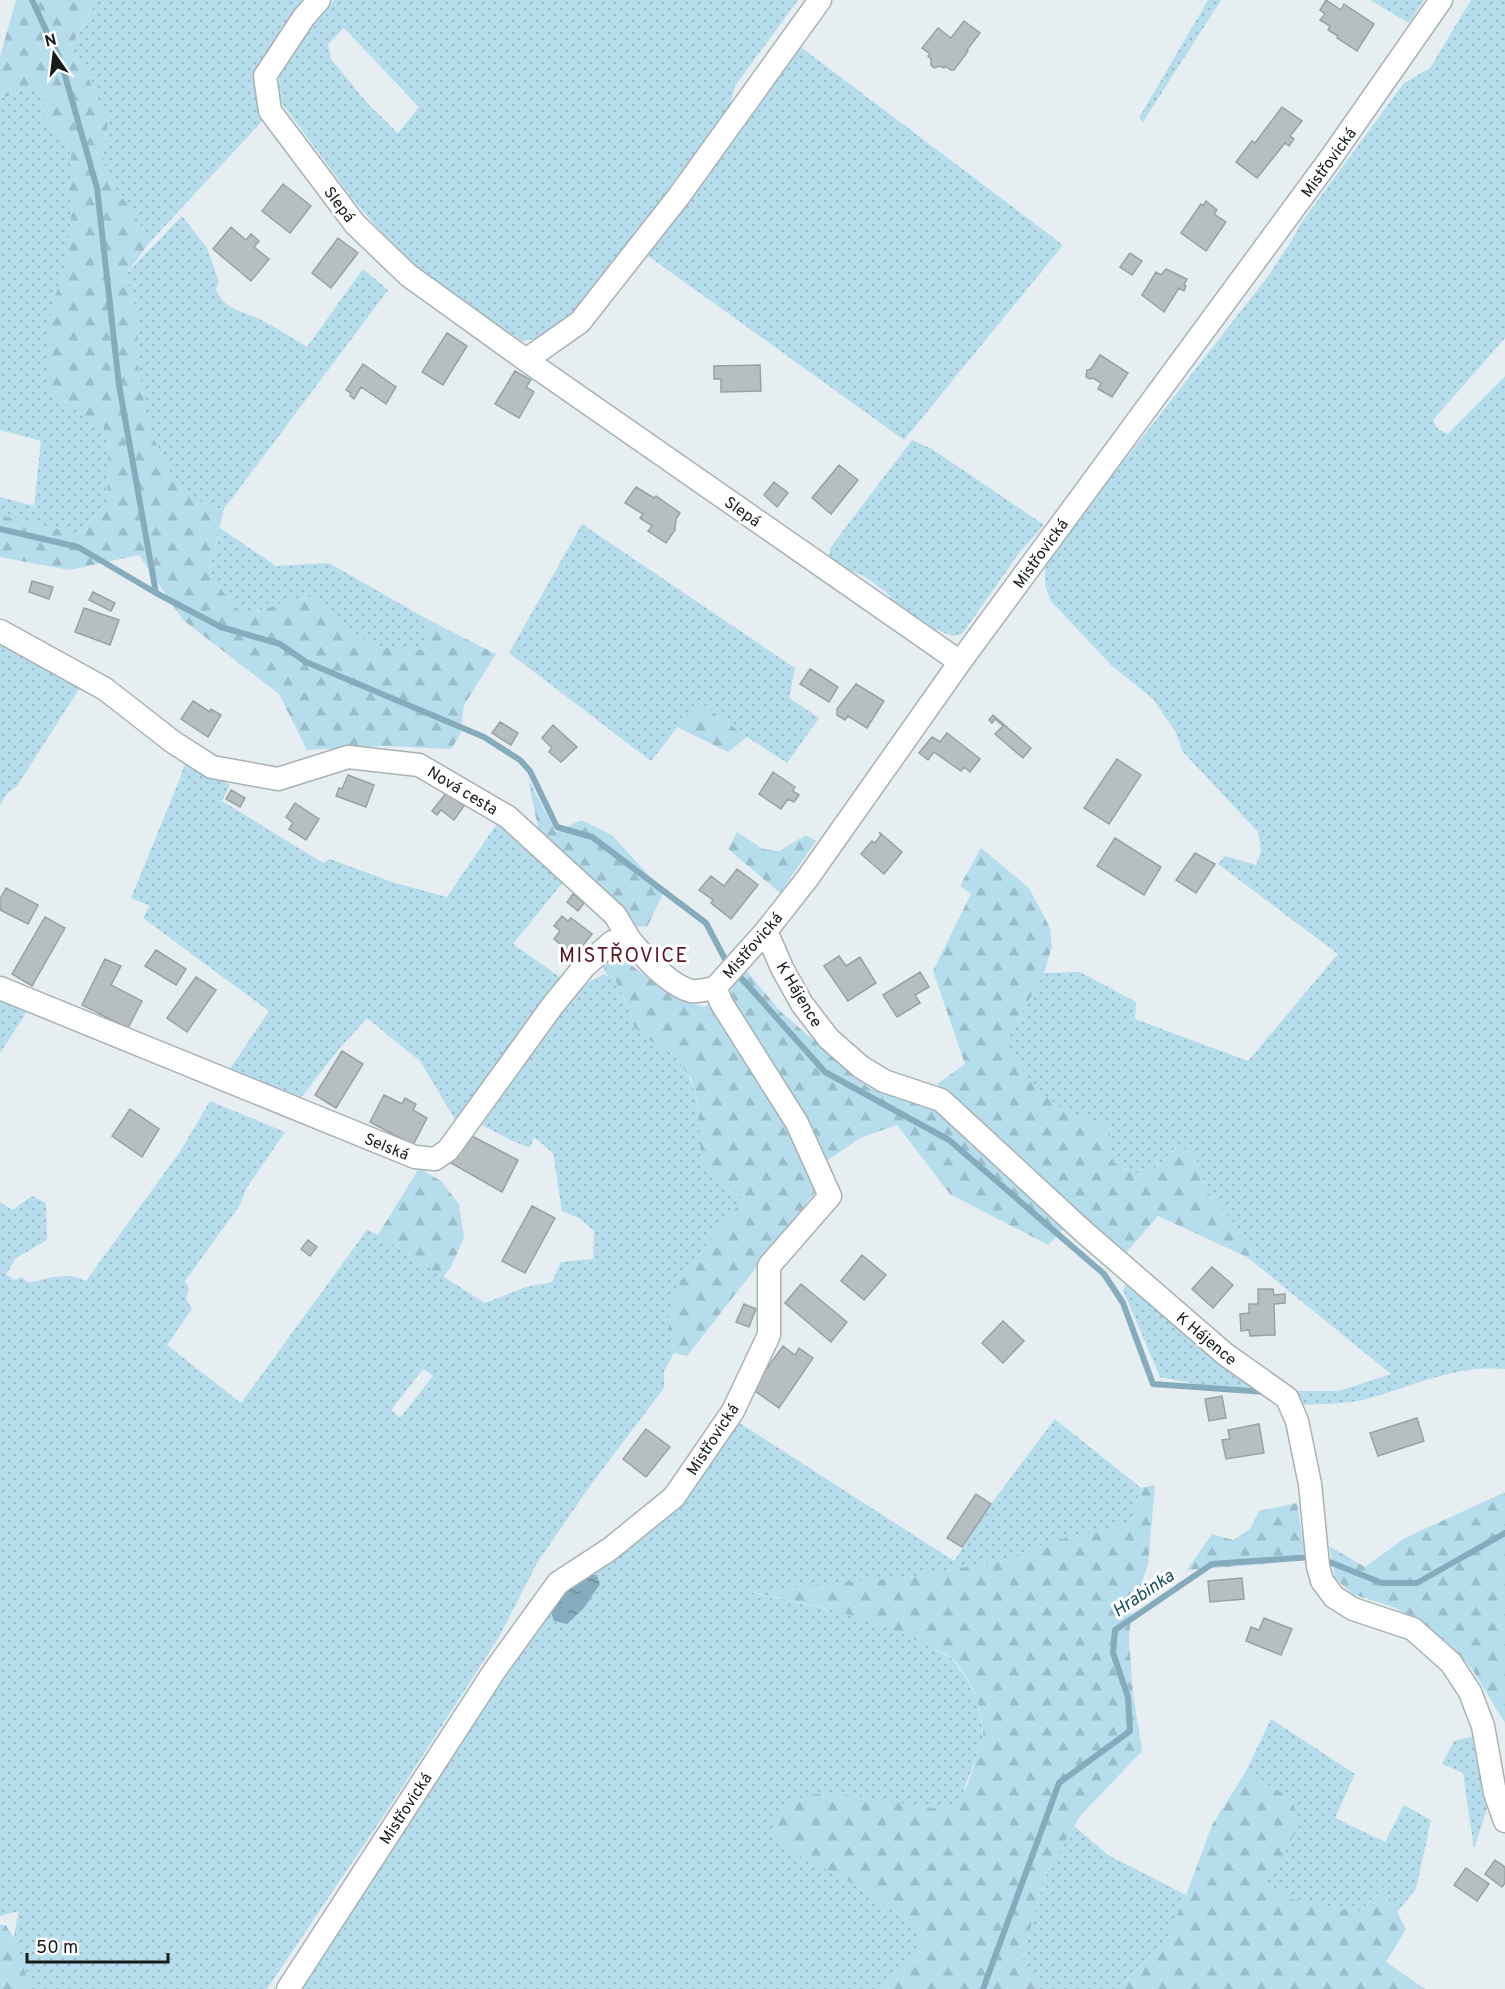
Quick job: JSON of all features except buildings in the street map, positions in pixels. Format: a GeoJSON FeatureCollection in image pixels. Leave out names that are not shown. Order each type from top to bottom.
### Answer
{"type":"FeatureCollection","features":[{"type":"Feature","properties":{"kind":"street","name":"Slepá"},"geometry":{"type":"LineString","coordinates":[[319,0],[304,17],[265,75],[270,111],[355,224],[400,268],[526,360],[960,662]]}},
{"type":"Feature","properties":{"kind":"street"},"geometry":{"type":"LineString","coordinates":[[526,360],[580,322],[679,196],[820,0]]}},
{"type":"Feature","properties":{"kind":"street","name":"Mistřovická"},"geometry":{"type":"LineString","coordinates":[[288,1989],[495,1670],[558,1583],[610,1549],[674,1497],[733,1411],[769,1335],[769,1266],[830,1196],[797,1123],[722,1004],[726,976],[766,931],[868,795],[960,662],[1330,159],[1441,0]]}},
{"type":"Feature","properties":{"kind":"street","name":"Nová cesta"},"geometry":{"type":"LineString","coordinates":[[0,631],[105,689],[173,742],[212,767],[278,779],[348,758],[419,765],[508,817],[615,915],[630,940]]}},
{"type":"Feature","properties":{"kind":"street","name":"K Hájence"},"geometry":{"type":"LineString","coordinates":[[766,931],[782,968],[802,1004],[829,1040],[861,1067],[884,1081],[941,1100],[1084,1232],[1225,1354],[1287,1398],[1297,1421],[1310,1484],[1322,1581],[1334,1597],[1353,1609],[1413,1629],[1451,1663],[1470,1692],[1483,1726],[1495,1793],[1505,1821]]}},
{"type":"Feature","properties":{"kind":"street"},"geometry":{"type":"LineString","coordinates":[[630,940],[646,960],[669,979],[692,991],[726,976]]}},
{"type":"Feature","properties":{"kind":"street","name":"Selská"},"geometry":{"type":"LineString","coordinates":[[0,988],[415,1157],[435,1159],[448,1150],[553,1005],[584,967],[612,942],[630,940]]}},
{"type":"Feature","properties":{"kind":"green space"},"geometry":{"type":"Polygon","coordinates":[[[16,0],[97,0],[75,39],[73,51],[86,72],[108,123],[103,156],[105,169],[117,192],[132,210],[150,242],[126,274],[138,321],[137,359],[148,426],[166,466],[185,490],[209,507],[224,509],[209,573],[241,615],[309,597],[373,647],[424,650],[427,619],[496,654],[464,705],[460,735],[451,749],[385,746],[307,750],[279,694],[183,620],[139,555],[69,570],[0,557],[0,515],[78,534],[107,503],[109,431],[47,392],[51,307],[67,265],[72,208],[68,187],[73,173],[70,152],[66,143],[45,120],[44,89],[34,86],[0,99],[0,57],[16,0]]]}},
{"type":"Feature","properties":{"kind":"green space"},"geometry":{"type":"Polygon","coordinates":[[[97,0],[312,0],[279,40],[266,117],[150,242],[132,210],[117,192],[105,169],[103,156],[108,123],[86,72],[73,51],[75,40],[97,0]]]}},
{"type":"Feature","properties":{"kind":"green space"},"geometry":{"type":"Polygon","coordinates":[[[334,0],[798,0],[735,86],[730,106],[629,244],[568,320],[545,337],[522,341],[407,263],[352,198],[281,102],[277,86],[284,61],[334,0]],[[344,28],[328,44],[331,59],[368,104],[398,133],[419,107],[344,28]]]}},
{"type":"Feature","properties":{"kind":"green space"},"geometry":{"type":"Polygon","coordinates":[[[1208,0],[1221,0],[1143,122],[1139,118],[1208,0]]]}},
{"type":"Feature","properties":{"kind":"green space"},"geometry":{"type":"Polygon","coordinates":[[[1370,0],[1424,0],[1409,23],[1370,0]]]}},
{"type":"Feature","properties":{"kind":"green space"},"geometry":{"type":"Polygon","coordinates":[[[1471,0],[1505,0],[1505,338],[1433,420],[1438,429],[1448,434],[1505,376],[1505,1369],[1487,1368],[1452,1373],[1359,1401],[1303,1405],[1293,1391],[1339,1391],[1391,1374],[1247,1257],[1258,1250],[1213,1200],[1204,1186],[1201,1171],[1177,1146],[1162,1162],[1148,1172],[1140,1174],[1123,1169],[1113,1161],[1109,1127],[1065,1112],[1035,1088],[1005,1044],[1044,973],[1080,972],[1136,1002],[1135,1019],[1248,1061],[1338,954],[1218,864],[1225,856],[1256,865],[1261,851],[1258,832],[1183,752],[1175,731],[1153,699],[1111,665],[1050,600],[1045,583],[1045,569],[1062,540],[1269,275],[1301,223],[1404,83],[1430,68],[1471,0]]]}},
{"type":"Feature","properties":{"kind":"green space"},"geometry":{"type":"Polygon","coordinates":[[[798,45],[1063,245],[904,440],[644,253],[798,45]]]}},
{"type":"Feature","properties":{"kind":"green space"},"geometry":{"type":"Polygon","coordinates":[[[34,86],[44,89],[45,120],[66,143],[70,152],[73,173],[68,187],[72,208],[67,266],[51,307],[109,431],[107,503],[78,534],[0,515],[0,497],[34,506],[41,441],[0,430],[0,99],[34,86]]]}},
{"type":"Feature","properties":{"kind":"green space"},"geometry":{"type":"Polygon","coordinates":[[[182,216],[207,248],[219,282],[216,288],[223,301],[234,309],[267,323],[307,347],[363,269],[388,290],[224,509],[209,507],[185,491],[166,466],[148,426],[137,359],[138,321],[126,274],[182,216]]]}},
{"type":"Feature","properties":{"kind":"green space"},"geometry":{"type":"Polygon","coordinates":[[[912,440],[932,449],[1044,525],[1020,552],[962,634],[953,636],[930,627],[864,576],[851,571],[829,556],[830,548],[912,440]]]}},
{"type":"Feature","properties":{"kind":"green space"},"geometry":{"type":"Polygon","coordinates":[[[582,524],[795,668],[789,698],[819,718],[787,763],[698,701],[651,761],[509,653],[582,524]]]}},
{"type":"Feature","properties":{"kind":"green space"},"geometry":{"type":"Polygon","coordinates":[[[220,528],[276,566],[329,563],[427,619],[424,651],[373,647],[309,597],[241,615],[209,573],[220,528]]]}},
{"type":"Feature","properties":{"kind":"green space"},"geometry":{"type":"Polygon","coordinates":[[[0,641],[83,683],[17,786],[8,793],[0,805],[0,641]]]}},
{"type":"Feature","properties":{"kind":"green space"},"geometry":{"type":"Polygon","coordinates":[[[698,701],[747,737],[728,752],[677,727],[698,701]]]}},
{"type":"Feature","properties":{"kind":"green space"},"geometry":{"type":"Polygon","coordinates":[[[186,759],[230,785],[222,801],[323,863],[330,859],[392,882],[447,897],[500,819],[567,877],[513,944],[561,978],[456,1121],[420,1061],[367,1018],[299,1100],[228,1072],[269,1011],[143,918],[150,906],[131,898],[186,759]]]}},
{"type":"Feature","properties":{"kind":"green space"},"geometry":{"type":"Polygon","coordinates":[[[528,779],[556,832],[581,820],[612,835],[664,892],[647,927],[634,926],[539,832],[528,779]]]}},
{"type":"Feature","properties":{"kind":"green space"},"geometry":{"type":"Polygon","coordinates":[[[737,832],[763,849],[779,851],[806,835],[816,841],[780,893],[728,849],[737,832]]]}},
{"type":"Feature","properties":{"kind":"green space"},"geometry":{"type":"Polygon","coordinates":[[[981,848],[1029,888],[1050,928],[1052,946],[1044,973],[1005,1044],[1035,1088],[1065,1112],[1109,1127],[1113,1161],[1132,1173],[1140,1174],[1155,1168],[1177,1146],[1193,1152],[1204,1186],[1213,1200],[1259,1250],[1247,1257],[1158,1216],[1125,1254],[937,1084],[965,1064],[933,971],[971,894],[960,886],[981,848]]]}},
{"type":"Feature","properties":{"kind":"green space"},"geometry":{"type":"Polygon","coordinates":[[[618,955],[673,997],[704,1007],[730,991],[745,969],[781,1012],[869,1088],[932,1105],[1066,1226],[1048,1245],[950,1194],[897,1125],[860,1138],[828,1160],[814,1166],[816,1191],[687,1356],[674,1353],[669,1329],[669,1315],[684,1272],[743,1199],[701,1160],[698,1104],[691,1078],[671,1052],[646,1038],[634,1027],[630,1011],[614,977],[607,975],[602,963],[618,955]]]}},
{"type":"Feature","properties":{"kind":"green space"},"geometry":{"type":"Polygon","coordinates":[[[603,975],[614,977],[630,1011],[634,1027],[665,1048],[680,1063],[694,1088],[699,1116],[701,1160],[744,1199],[684,1272],[669,1329],[674,1353],[664,1371],[664,1388],[592,1483],[537,1563],[499,1637],[390,1806],[267,1989],[31,1989],[24,1973],[14,1934],[19,1911],[0,1916],[0,1202],[12,1210],[32,1196],[46,1203],[47,1240],[16,1258],[6,1274],[14,1280],[22,1277],[29,1283],[65,1276],[86,1281],[181,1150],[210,1101],[285,1132],[246,1189],[240,1205],[185,1281],[189,1289],[186,1299],[192,1309],[167,1345],[241,1403],[367,1230],[485,1303],[526,1287],[552,1282],[561,1262],[593,1259],[594,1231],[579,1218],[562,1211],[553,1153],[534,1137],[530,1148],[482,1125],[572,997],[590,981],[603,975]],[[423,1369],[391,1410],[400,1418],[433,1376],[423,1369]]]}},
{"type":"Feature","properties":{"kind":"green space"},"geometry":{"type":"Polygon","coordinates":[[[0,999],[28,1010],[0,1053],[0,999]]]}},
{"type":"Feature","properties":{"kind":"green space"},"geometry":{"type":"Polygon","coordinates":[[[419,1168],[441,1181],[459,1204],[464,1238],[451,1267],[443,1277],[378,1235],[419,1168]]]}},
{"type":"Feature","properties":{"kind":"green space"},"geometry":{"type":"Polygon","coordinates":[[[1128,1281],[1265,1388],[1206,1386],[1160,1377],[1123,1290],[1128,1281]]]}},
{"type":"Feature","properties":{"kind":"green space"},"geometry":{"type":"Polygon","coordinates":[[[1055,1419],[1141,1488],[1131,1524],[1056,1540],[1003,1560],[918,1576],[751,1592],[844,1613],[900,1630],[951,1658],[966,1677],[976,1698],[983,1738],[961,1798],[949,1807],[792,1852],[842,1877],[918,1927],[921,1944],[918,1954],[881,1989],[299,1989],[502,1670],[550,1610],[567,1623],[584,1608],[600,1584],[581,1575],[738,1422],[954,1561],[991,1504],[1055,1419]]]}},
{"type":"Feature","properties":{"kind":"green space"},"geometry":{"type":"Polygon","coordinates":[[[1155,1485],[1148,1565],[1131,1613],[1129,1640],[1133,1694],[1142,1751],[1080,1816],[1048,1870],[1036,1906],[1021,1968],[1042,1982],[1038,1989],[881,1989],[918,1954],[921,1944],[918,1927],[842,1877],[792,1852],[775,1839],[775,1824],[781,1808],[799,1798],[816,1794],[835,1793],[939,1809],[948,1807],[965,1790],[982,1741],[983,1726],[975,1694],[964,1673],[951,1658],[905,1635],[862,1618],[748,1591],[918,1576],[1003,1560],[1056,1540],[1131,1524],[1141,1488],[1155,1485]]]}},
{"type":"Feature","properties":{"kind":"green space"},"geometry":{"type":"Polygon","coordinates":[[[1505,1492],[1505,1723],[1472,1669],[1445,1640],[1396,1608],[1352,1594],[1335,1578],[1329,1546],[1365,1567],[1405,1538],[1505,1492]]]}},
{"type":"Feature","properties":{"kind":"green space"},"geometry":{"type":"Polygon","coordinates":[[[1297,1503],[1305,1553],[1268,1564],[1187,1570],[1212,1534],[1233,1540],[1250,1529],[1259,1511],[1297,1503]]]}},
{"type":"Feature","properties":{"kind":"green space"},"geometry":{"type":"Polygon","coordinates":[[[1271,1719],[1355,1774],[1335,1818],[1385,1842],[1404,1805],[1431,1820],[1416,1889],[1397,1912],[1384,1887],[1359,1912],[1292,1899],[1266,1883],[1292,1798],[1245,1773],[1271,1719]]]}},
{"type":"Feature","properties":{"kind":"green space"},"geometry":{"type":"Polygon","coordinates":[[[1478,1735],[1491,1796],[1474,1849],[1463,1773],[1442,1764],[1454,1741],[1478,1735]]]}},
{"type":"Feature","properties":{"kind":"green space"},"geometry":{"type":"Polygon","coordinates":[[[1245,1773],[1292,1798],[1299,1826],[1266,1883],[1292,1899],[1359,1912],[1384,1887],[1406,1929],[1386,1962],[1425,1989],[1117,1989],[1165,1943],[1212,1825],[1245,1773]]]}},
{"type":"Feature","properties":{"kind":"green space"},"geometry":{"type":"Polygon","coordinates":[[[1074,1826],[1108,1855],[1186,1895],[1165,1943],[1117,1989],[1038,1989],[1041,1982],[1021,1968],[1036,1906],[1048,1870],[1074,1826]]]}},
{"type":"Feature","properties":{"kind":"green space"},"geometry":{"type":"Polygon","coordinates":[[[0,1925],[6,1925],[15,1939],[31,1989],[0,1989],[0,1925]]]}},
{"type":"Feature","properties":{"kind":"water"},"geometry":{"type":"Polygon","coordinates":[[[581,1575],[597,1575],[600,1584],[584,1608],[567,1624],[554,1621],[550,1610],[563,1587],[581,1575]]]}},
{"type":"Feature","properties":{"kind":"waterway"},"geometry":{"type":"LineString","coordinates":[[32,0],[62,65],[97,188],[119,385],[156,593],[221,627],[280,644],[306,662],[484,737],[520,760],[530,771],[557,827],[592,837],[706,923],[726,961],[825,1072],[949,1140],[1104,1274],[1123,1303],[1153,1384],[1266,1392]]}},
{"type":"Feature","properties":{"kind":"waterway"},"geometry":{"type":"LineString","coordinates":[[0,529],[78,547],[156,593]]}},
{"type":"Feature","properties":{"kind":"waterway","name":"Hrabinka"},"geometry":{"type":"LineString","coordinates":[[1322,1559],[1382,1583],[1417,1583],[1505,1533]]}},
{"type":"Feature","properties":{"kind":"waterway","name":"Hrabinka"},"geometry":{"type":"LineString","coordinates":[[983,1989],[1059,1783],[1130,1731],[1128,1697],[1113,1653],[1115,1630],[1212,1564],[1312,1557]]}},
{"type":"Feature","properties":{"kind":"district","name":"MISTŘOVICE"},"geometry":{"type":"Point","coordinates":[624,955]}}]}
